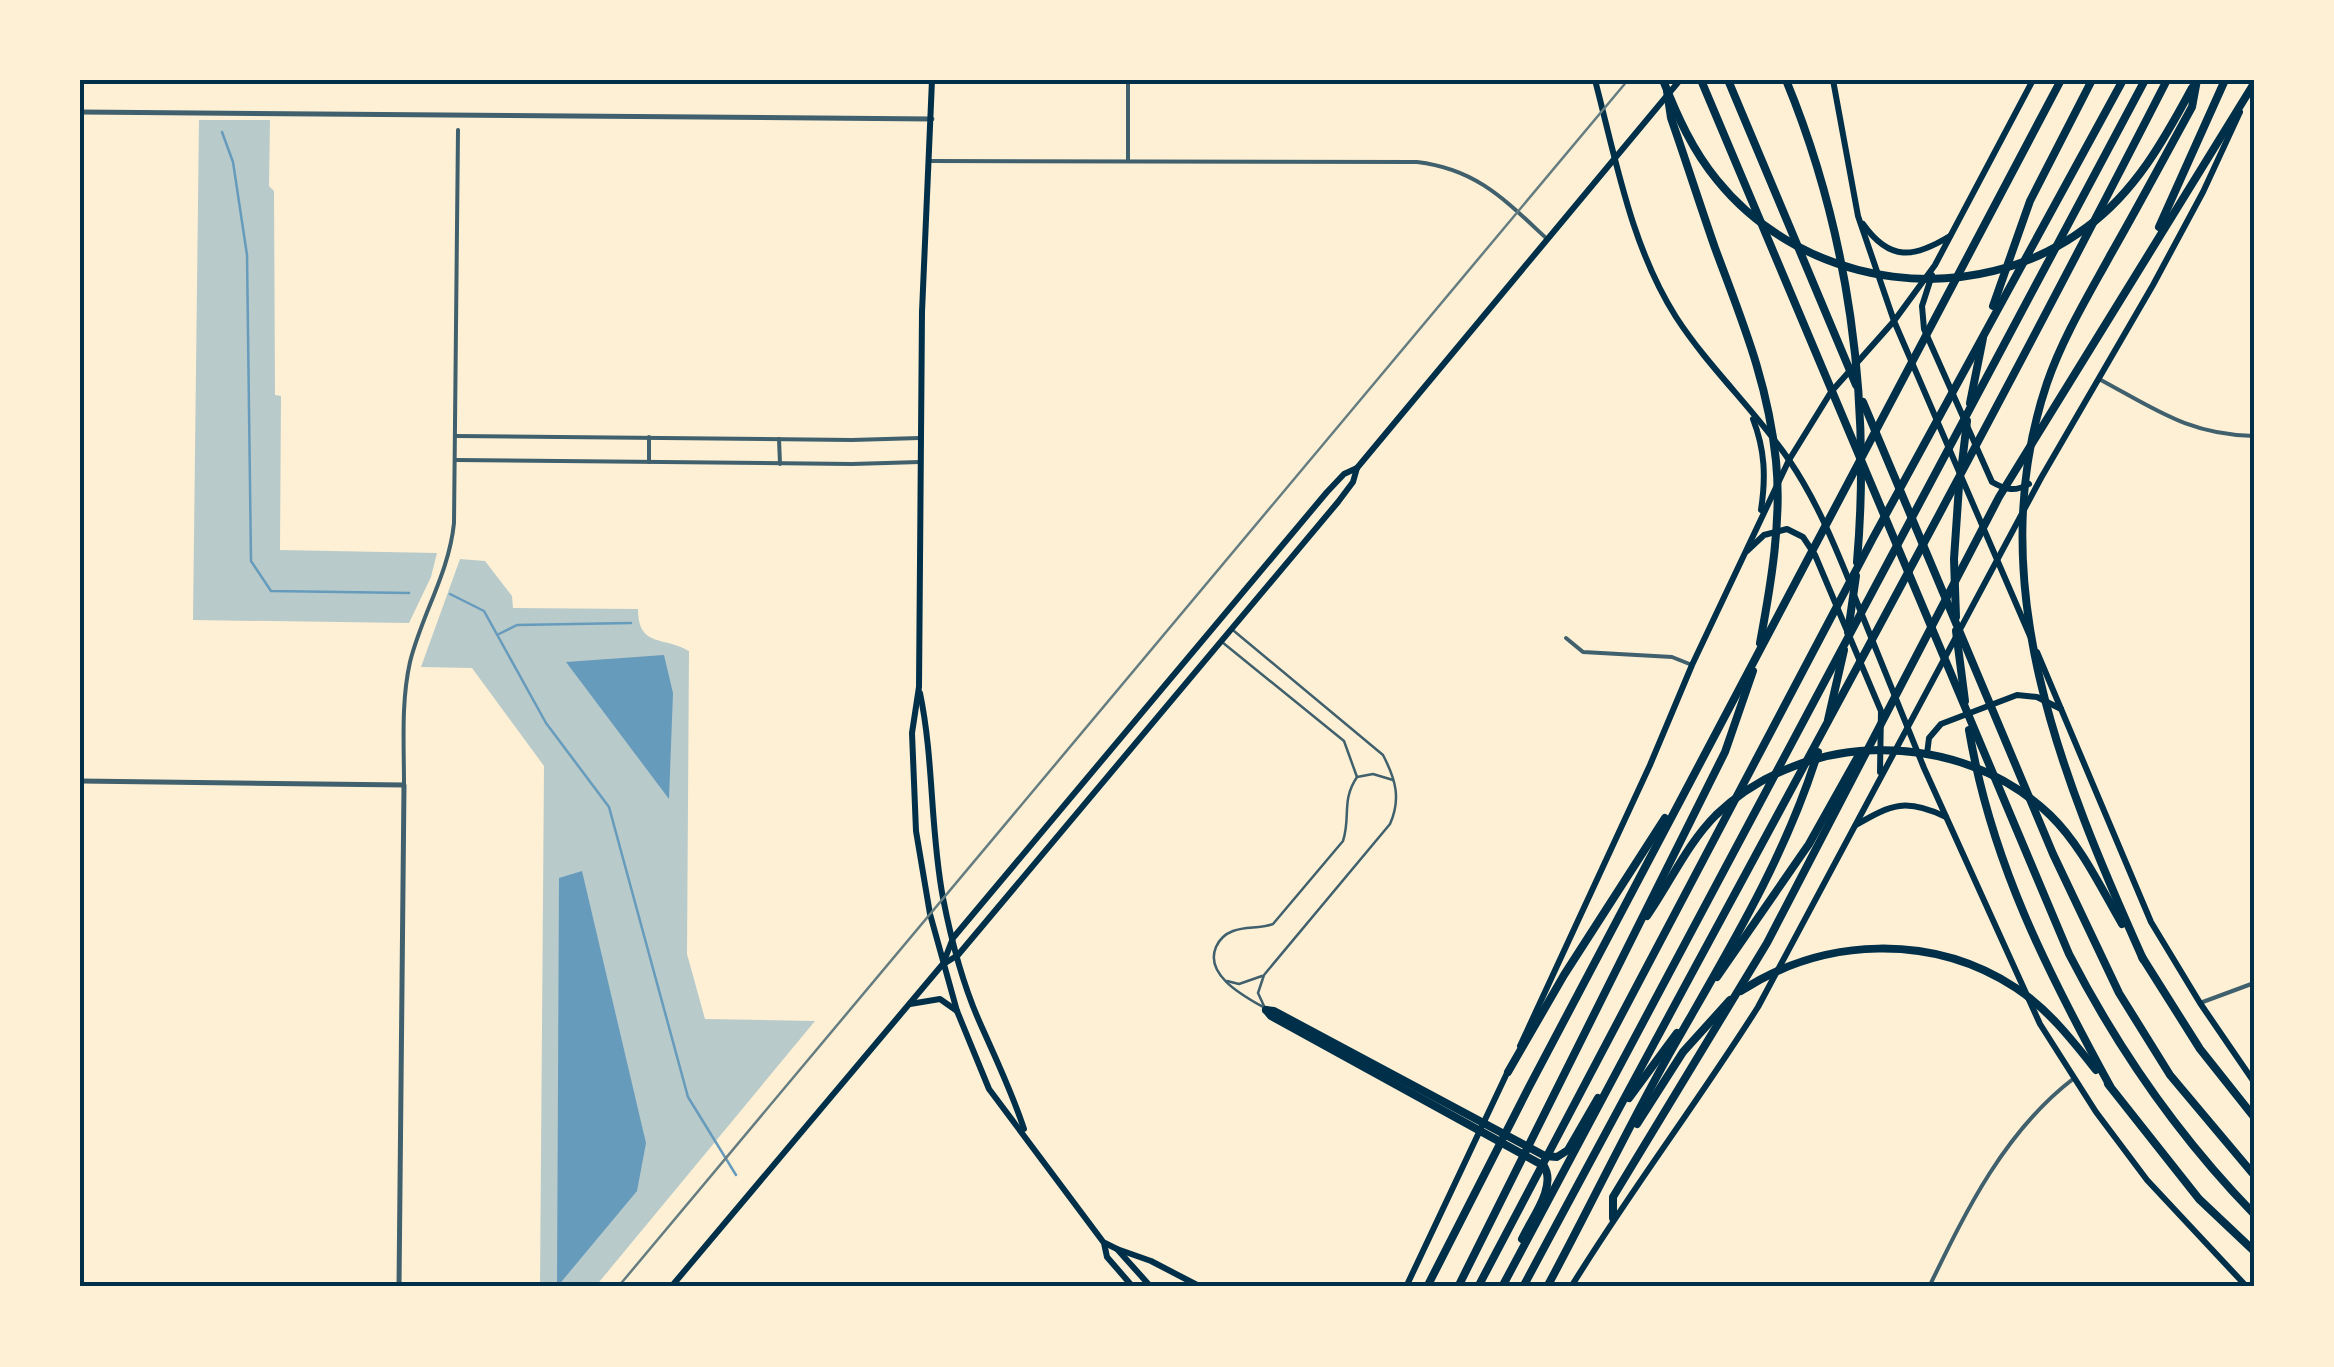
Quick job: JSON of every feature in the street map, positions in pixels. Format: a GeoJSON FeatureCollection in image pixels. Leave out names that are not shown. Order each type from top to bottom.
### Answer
{"type":"FeatureCollection","features":[{"type":"Feature","properties":{"kind":"highway"},"geometry":{"type":"LineString","coordinates":[[1663,80],[1688,138],[1707,167],[1729,194],[1768,228],[1798,247],[1846,267],[1896,278],[1931,280],[2016,265],[2047,252],[2091,224],[2128,189],[2149,162],[2197,80]]}},
{"type":"Feature","properties":{"kind":"highway"},"geometry":{"type":"LineString","coordinates":[[1701,80],[2054,921],[2094,1000],[2146,1084],[2200,1155],[2254,1214]]}},
{"type":"Feature","properties":{"kind":"highway"},"geometry":{"type":"LineString","coordinates":[[1728,80],[2053,854],[2119,993],[2170,1075],[2254,1175]]}},
{"type":"Feature","properties":{"kind":"highway"},"geometry":{"type":"LineString","coordinates":[[1547,1287],[1646,1096],[1767,880],[1793,824],[1830,711],[1846,644],[1862,508],[1862,438],[1855,352],[1832,221],[1786,80]]}},
{"type":"Feature","properties":{"kind":"highway"},"geometry":{"type":"LineString","coordinates":[[1427,1287],[2062,80]]}},
{"type":"Feature","properties":{"kind":"highway"},"geometry":{"type":"LineString","coordinates":[[2092,80],[2030,202],[2010,250],[1984,337],[1968,412],[1957,503],[1955,596],[1966,708],[1993,832],[2045,968],[2110,1086]]}},
{"type":"Feature","properties":{"kind":"highway"},"geometry":{"type":"LineString","coordinates":[[1478,1287],[1988,323],[2123,80]]}},
{"type":"Feature","properties":{"kind":"highway"},"geometry":{"type":"LineString","coordinates":[[1502,1287],[2145,80]]}},
{"type":"Feature","properties":{"kind":"highway"},"geometry":{"type":"LineString","coordinates":[[1523,1287],[2022,363],[2167,80]]}},
{"type":"Feature","properties":{"kind":"highway"},"geometry":{"type":"LineString","coordinates":[[2143,958],[2073,796],[2053,736],[2034,660],[2021,537],[2033,429],[2048,380],[2070,327],[2192,107],[2197,80]]}},
{"type":"Feature","properties":{"kind":"highway"},"geometry":{"type":"LineString","coordinates":[[2148,254],[2224,80]]}},
{"type":"Feature","properties":{"kind":"highway"},"geometry":{"type":"LineString","coordinates":[[1614,1118],[1775,898],[1809,844],[1916,657],[1999,497],[2253,83]]}},
{"type":"Feature","properties":{"kind":"highway"},"geometry":{"type":"LineString","coordinates":[[1458,1287],[1725,752],[1758,653],[1770,589],[1776,464],[1757,357],[1696,192],[1667,91]]}},
{"type":"Feature","properties":{"kind":"highway"},"geometry":{"type":"LineString","coordinates":[[1630,940],[1694,840],[1741,794],[1772,775],[1852,750],[1901,749],[1940,756],[1980,770],[2019,791],[2052,816],[2074,843],[2200,1049],[2254,1117]]}},
{"type":"Feature","properties":{"kind":"highway"},"geometry":{"type":"LineString","coordinates":[[1508,1072],[1702,758]]}},
{"type":"Feature","properties":{"kind":"highway"},"geometry":{"type":"LineString","coordinates":[[1613,1218],[1613,1197],[1767,943],[1843,788]]}},
{"type":"Feature","properties":{"kind":"highway"},"geometry":{"type":"LineString","coordinates":[[1619,1154],[1683,1052],[1726,1003],[1774,972],[1856,948],[1886,947],[1950,958],[2014,987],[2053,1020],[2200,1199],[2254,1251]]}},
{"type":"Feature","properties":{"kind":"highway"},"geometry":{"type":"LineString","coordinates":[[1266,1010],[1534,1158],[1549,1174],[1548,1186],[1502,1287]]}},
{"type":"Feature","properties":{"kind":"highway"},"geometry":{"type":"LineString","coordinates":[[1392,1077],[1536,1152],[1557,1157],[1568,1150],[1644,1021]]}},
{"type":"Feature","properties":{"kind":"main road"},"geometry":{"type":"LineString","coordinates":[[932,80],[922,289],[919,687],[912,734],[916,831],[942,965],[989,1089],[1104,1242],[1151,1260],[1201,1287]]}},
{"type":"Feature","properties":{"kind":"main road"},"geometry":{"type":"LineString","coordinates":[[1596,80],[1643,250],[1675,315],[1789,460],[1834,544],[1924,768],[2040,1024],[2074,1078],[2161,1197],[2247,1287]]}},
{"type":"Feature","properties":{"kind":"main road"},"geometry":{"type":"LineString","coordinates":[[671,1287],[1232,629],[1338,502],[1353,482],[1357,468],[1680,80]]}},
{"type":"Feature","properties":{"kind":"main road"},"geometry":{"type":"LineString","coordinates":[[1406,1287],[1789,460],[1831,392],[1894,321],[1935,264],[2033,80]]}},
{"type":"Feature","properties":{"kind":"main road"},"geometry":{"type":"LineString","coordinates":[[1833,81],[1858,216],[1894,321],[2150,922],[2254,1082]]}},
{"type":"Feature","properties":{"kind":"main road"},"geometry":{"type":"LineString","coordinates":[[1572,1287],[1613,1218],[1758,1007],[2040,478],[2203,192],[2253,83]]}},
{"type":"Feature","properties":{"kind":"main road"},"geometry":{"type":"LineString","coordinates":[[1858,216],[1881,245],[1905,253],[1925,251],[1951,236]]}},
{"type":"Feature","properties":{"kind":"main road"},"geometry":{"type":"LineString","coordinates":[[1935,264],[1922,306],[1924,329],[1992,482],[2018,490],[2040,478]]}},
{"type":"Feature","properties":{"kind":"main road"},"geometry":{"type":"LineString","coordinates":[[1749,409],[1762,441],[1765,467],[1758,521]]}},
{"type":"Feature","properties":{"kind":"main road"},"geometry":{"type":"LineString","coordinates":[[942,965],[953,938],[1327,492],[1344,474],[1357,468]]}},
{"type":"Feature","properties":{"kind":"main road"},"geometry":{"type":"LineString","coordinates":[[1743,554],[1764,535],[1788,529],[1803,537],[1815,555],[1880,711],[1880,778]]}},
{"type":"Feature","properties":{"kind":"main road"},"geometry":{"type":"LineString","coordinates":[[919,687],[928,730],[936,842],[953,938],[978,1020],[1009,1083],[1026,1135]]}},
{"type":"Feature","properties":{"kind":"main road"},"geometry":{"type":"LineString","coordinates":[[1924,768],[1930,738],[1941,724],[2017,695],[2037,697],[2062,709]]}},
{"type":"Feature","properties":{"kind":"main road"},"geometry":{"type":"LineString","coordinates":[[1855,826],[1884,808],[1898,805],[1927,808],[1946,817]]}},
{"type":"Feature","properties":{"kind":"main road"},"geometry":{"type":"LineString","coordinates":[[908,1005],[940,999],[957,1011]]}},
{"type":"Feature","properties":{"kind":"main road"},"geometry":{"type":"LineString","coordinates":[[1104,1242],[1107,1257],[1133,1287]]}},
{"type":"Feature","properties":{"kind":"main road"},"geometry":{"type":"LineString","coordinates":[[1117,1249],[1150,1287]]}},
{"type":"Feature","properties":{"kind":"street"},"geometry":{"type":"LineString","coordinates":[[1128,80],[1128,161]]}},
{"type":"Feature","properties":{"kind":"street"},"geometry":{"type":"LineString","coordinates":[[80,112],[932,120]]}},
{"type":"Feature","properties":{"kind":"street"},"geometry":{"type":"LineString","coordinates":[[399,1287],[406,682],[452,547],[458,130]]}},
{"type":"Feature","properties":{"kind":"street"},"geometry":{"type":"LineString","coordinates":[[931,160],[1428,163],[1476,179],[1496,192],[1548,240]]}},
{"type":"Feature","properties":{"kind":"street"},"geometry":{"type":"LineString","coordinates":[[2099,379],[2194,429],[2219,436],[2254,436]]}},
{"type":"Feature","properties":{"kind":"street"},"geometry":{"type":"LineString","coordinates":[[455,436],[920,438]]}},
{"type":"Feature","properties":{"kind":"street"},"geometry":{"type":"LineString","coordinates":[[649,438],[649,462]]}},
{"type":"Feature","properties":{"kind":"street"},"geometry":{"type":"LineString","coordinates":[[779,440],[780,464]]}},
{"type":"Feature","properties":{"kind":"street"},"geometry":{"type":"LineString","coordinates":[[454,460],[920,462]]}},
{"type":"Feature","properties":{"kind":"street"},"geometry":{"type":"LineString","coordinates":[[1566,638],[1583,652],[1672,658],[1692,665]]}},
{"type":"Feature","properties":{"kind":"street"},"geometry":{"type":"LineString","coordinates":[[80,781],[404,785]]}},
{"type":"Feature","properties":{"kind":"street"},"geometry":{"type":"LineString","coordinates":[[2200,1003],[2254,983]]}},
{"type":"Feature","properties":{"kind":"street"},"geometry":{"type":"LineString","coordinates":[[1929,1287],[1999,1158],[2038,1109],[2074,1078]]}},
{"type":"Feature","properties":{"kind":"lane"},"geometry":{"type":"LineString","coordinates":[[1232,629],[1383,756],[1394,780],[1398,802],[1390,824],[1264,975],[1258,993],[1266,1010]]}},
{"type":"Feature","properties":{"kind":"lane"},"geometry":{"type":"LineString","coordinates":[[1221,641],[1344,741],[1357,777],[1346,799],[1348,827],[1343,841],[1273,924],[1261,929],[1236,930],[1218,943],[1214,960],[1226,980],[1266,1010]]}},
{"type":"Feature","properties":{"kind":"lane"},"geometry":{"type":"LineString","coordinates":[[1357,777],[1373,774],[1394,780]]}},
{"type":"Feature","properties":{"kind":"lane"},"geometry":{"type":"LineString","coordinates":[[1226,980],[1250,982],[1264,975]]}},
{"type":"Feature","properties":{"kind":"shaded area"},"geometry":{"type":"Polygon","coordinates":[[[199,120],[270,120],[275,395],[281,396],[280,550],[437,553],[431,577],[409,623],[193,620],[199,120]]]}},
{"type":"Feature","properties":{"kind":"shaded area"},"geometry":{"type":"Polygon","coordinates":[[[460,559],[485,561],[512,596],[513,608],[638,609],[642,630],[648,635],[689,651],[687,954],[705,1019],[815,1021],[595,1287],[540,1287],[544,766],[472,668],[421,667],[460,559]]]}},
{"type":"Feature","properties":{"kind":"water"},"geometry":{"type":"Polygon","coordinates":[[[664,655],[673,693],[669,799],[566,662],[664,655]]]}},
{"type":"Feature","properties":{"kind":"water"},"geometry":{"type":"Polygon","coordinates":[[[582,871],[646,1143],[637,1191],[557,1287],[559,878],[582,871]]]}},
{"type":"Feature","properties":{"kind":"waterway"},"geometry":{"type":"LineString","coordinates":[[222,132],[233,162],[247,255],[251,561],[271,591],[409,593]]}},
{"type":"Feature","properties":{"kind":"waterway"},"geometry":{"type":"LineString","coordinates":[[450,594],[484,611],[546,723],[609,807],[688,1097],[736,1175]]}},
{"type":"Feature","properties":{"kind":"waterway"},"geometry":{"type":"LineString","coordinates":[[499,634],[517,625],[631,623]]}},
{"type":"Feature","properties":{"kind":"railway"},"geometry":{"type":"LineString","coordinates":[[618,1287],[1628,80]]}}]}
